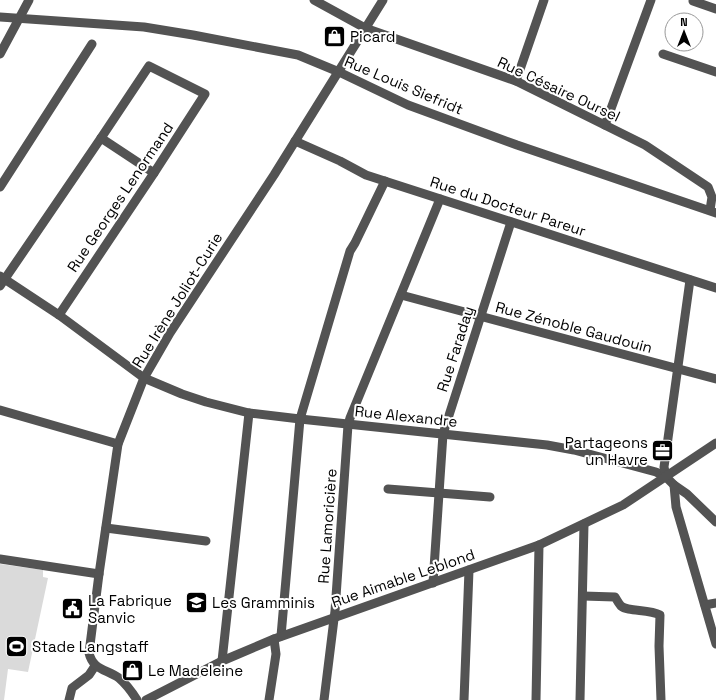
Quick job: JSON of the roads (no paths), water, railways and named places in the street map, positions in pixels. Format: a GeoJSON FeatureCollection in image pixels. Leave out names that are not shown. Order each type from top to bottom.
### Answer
{"type":"FeatureCollection","features":[{"type":"Feature","properties":{"kind":"street"},"geometry":{"type":"LineString","coordinates":[[0,54],[29,0]]}},
{"type":"Feature","properties":{"kind":"street","name":"Rue Césaire Oursel"},"geometry":{"type":"LineString","coordinates":[[314,0],[365,28],[516,80],[645,145],[708,187],[712,197],[713,212]]}},
{"type":"Feature","properties":{"kind":"street","name":"Rue Irène Joliot-Curie"},"geometry":{"type":"LineString","coordinates":[[95,666],[89,653],[118,444],[144,378],[170,333],[266,188],[383,0]]}},
{"type":"Feature","properties":{"kind":"street"},"geometry":{"type":"LineString","coordinates":[[516,80],[544,0]]}},
{"type":"Feature","properties":{"kind":"street"},"geometry":{"type":"LineString","coordinates":[[605,125],[650,0]]}},
{"type":"Feature","properties":{"kind":"street"},"geometry":{"type":"LineString","coordinates":[[694,1],[716,9]]}},
{"type":"Feature","properties":{"kind":"street","name":"Rue Louis Siefridt"},"geometry":{"type":"LineString","coordinates":[[0,17],[144,27],[298,55],[339,72],[398,101],[456,123],[713,212]]}},
{"type":"Feature","properties":{"kind":"street"},"geometry":{"type":"LineString","coordinates":[[0,187],[92,44]]}},
{"type":"Feature","properties":{"kind":"street"},"geometry":{"type":"LineString","coordinates":[[663,54],[716,72]]}},
{"type":"Feature","properties":{"kind":"street","name":"Rue Georges Lenormand"},"geometry":{"type":"LineString","coordinates":[[59,315],[205,94],[149,66],[101,138]]}},
{"type":"Feature","properties":{"kind":"street"},"geometry":{"type":"LineString","coordinates":[[2,280],[101,138],[154,173]]}},
{"type":"Feature","properties":{"kind":"street","name":"Rue du Docteur Pareur"},"geometry":{"type":"LineString","coordinates":[[295,141],[340,161],[366,175],[716,288]]}},
{"type":"Feature","properties":{"kind":"street"},"geometry":{"type":"LineString","coordinates":[[269,700],[276,654],[300,419],[350,251],[356,243],[385,181]]}},
{"type":"Feature","properties":{"kind":"street","name":"Rue Lamoricière"},"geometry":{"type":"LineString","coordinates":[[324,700],[334,617],[348,425],[440,199]]}},
{"type":"Feature","properties":{"kind":"street","name":"Rue Faraday"},"geometry":{"type":"LineString","coordinates":[[432,583],[443,434],[511,222]]}},
{"type":"Feature","properties":{"kind":"street","name":"Rue Alexandre"},"geometry":{"type":"LineString","coordinates":[[2,280],[59,315],[144,378],[182,394],[249,413],[348,425],[554,446],[656,472],[666,477]]}},
{"type":"Feature","properties":{"kind":"street"},"geometry":{"type":"LineString","coordinates":[[690,280],[664,467],[666,477],[687,494],[716,522]]}},
{"type":"Feature","properties":{"kind":"street","name":"Rue Zénoble Gaudouin"},"geometry":{"type":"LineString","coordinates":[[401,295],[716,379]]}},
{"type":"Feature","properties":{"kind":"street"},"geometry":{"type":"LineString","coordinates":[[0,410],[118,444]]}},
{"type":"Feature","properties":{"kind":"street"},"geometry":{"type":"LineString","coordinates":[[222,661],[249,413]]}},
{"type":"Feature","properties":{"kind":"street","name":"Rue Aimable Leblond"},"geometry":{"type":"LineString","coordinates":[[146,700],[222,661],[277,637],[539,545],[623,505],[716,443]]}},
{"type":"Feature","properties":{"kind":"street"},"geometry":{"type":"LineString","coordinates":[[674,485],[676,507],[716,644]]}},
{"type":"Feature","properties":{"kind":"street"},"geometry":{"type":"LineString","coordinates":[[388,489],[490,497]]}},
{"type":"Feature","properties":{"kind":"street"},"geometry":{"type":"LineString","coordinates":[[580,700],[584,524]]}},
{"type":"Feature","properties":{"kind":"street"},"geometry":{"type":"LineString","coordinates":[[106,528],[206,541]]}},
{"type":"Feature","properties":{"kind":"street"},"geometry":{"type":"LineString","coordinates":[[536,700],[539,545]]}},
{"type":"Feature","properties":{"kind":"street"},"geometry":{"type":"LineString","coordinates":[[0,559],[99,574]]}},
{"type":"Feature","properties":{"kind":"street"},"geometry":{"type":"LineString","coordinates":[[464,700],[469,570]]}},
{"type":"Feature","properties":{"kind":"street"},"geometry":{"type":"LineString","coordinates":[[583,596],[615,597],[621,606],[653,611],[660,615],[659,646],[661,700]]}},
{"type":"Feature","properties":{"kind":"street"},"geometry":{"type":"LineString","coordinates":[[705,605],[716,603]]}},
{"type":"Feature","properties":{"kind":"street"},"geometry":{"type":"LineString","coordinates":[[68,700],[72,688],[89,675],[95,666],[119,679],[137,700]]}},
{"type":"Feature","properties":{"kind":"place","name":"Picard"},"geometry":{"type":"Point","coordinates":[335,36]}},
{"type":"Feature","properties":{"kind":"place","name":"Partageons un Havre"},"geometry":{"type":"Point","coordinates":[663,451]}},
{"type":"Feature","properties":{"kind":"place","name":"Les Gramminis"},"geometry":{"type":"Point","coordinates":[197,602]}},
{"type":"Feature","properties":{"kind":"place","name":"La Fabrique Sanvic"},"geometry":{"type":"Point","coordinates":[72,609]}},
{"type":"Feature","properties":{"kind":"place","name":"Stade Langstaff"},"geometry":{"type":"Point","coordinates":[17,646]}},
{"type":"Feature","properties":{"kind":"place","name":"Le Madeleine"},"geometry":{"type":"Point","coordinates":[132,670]}}]}
